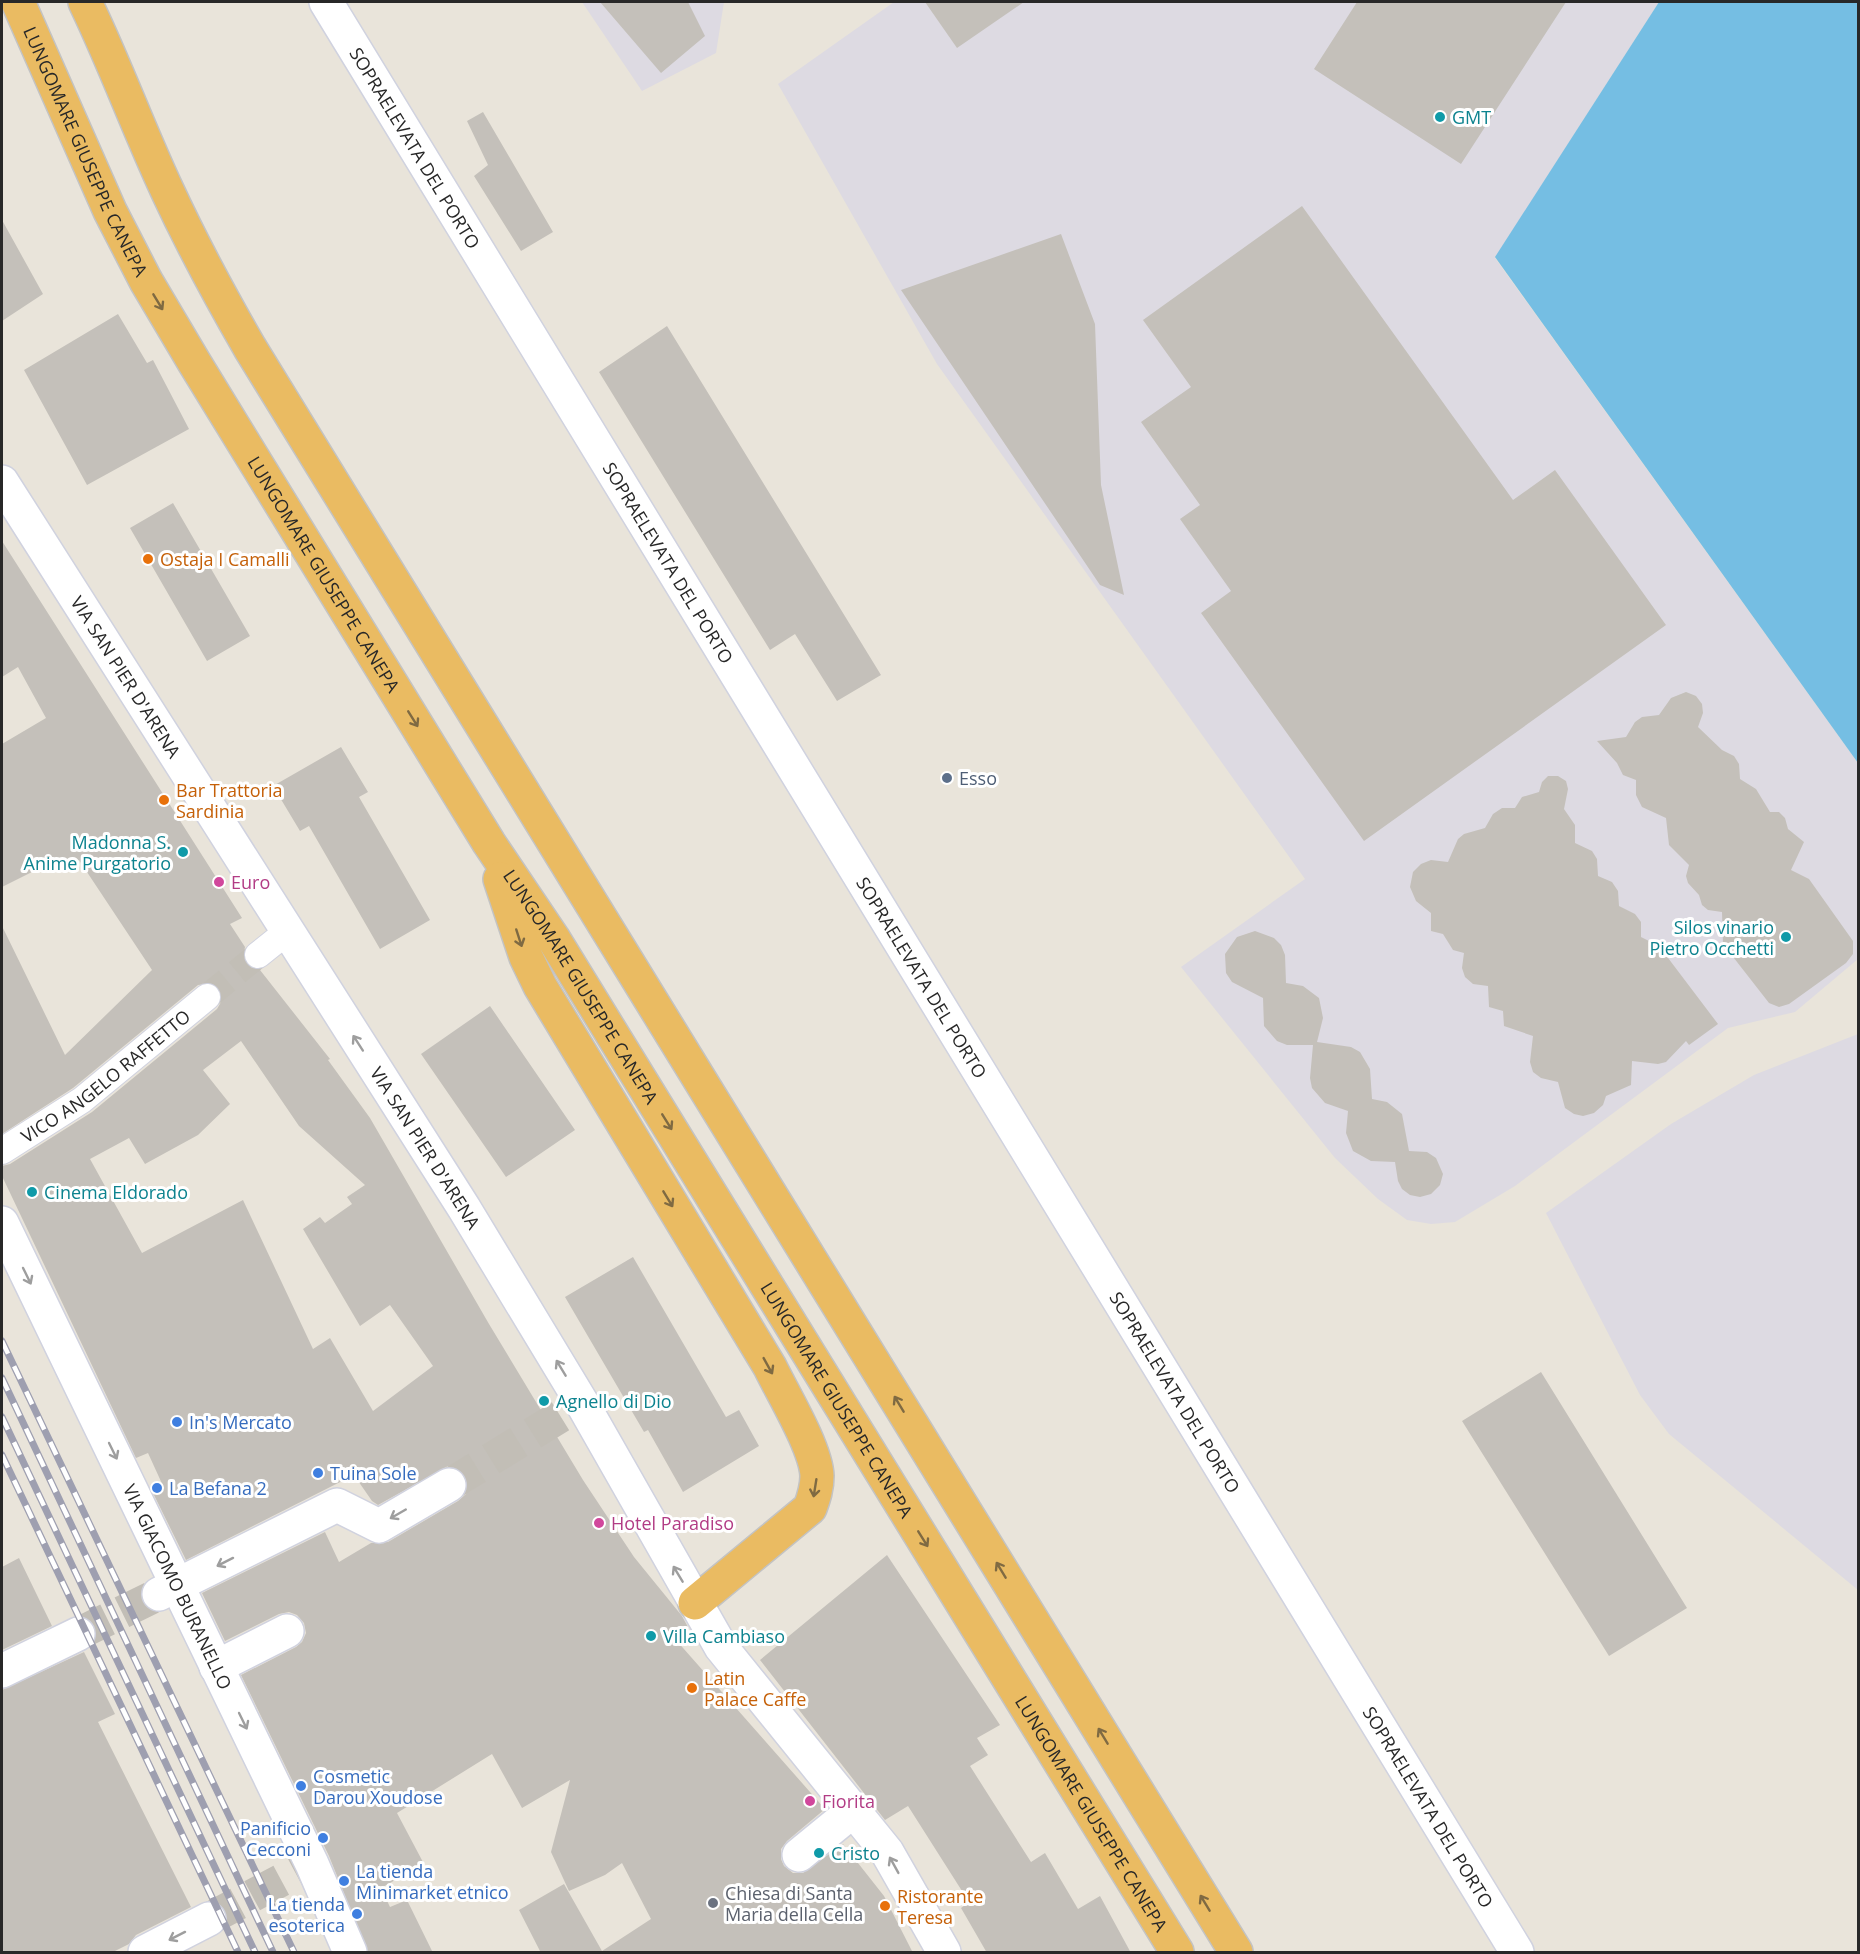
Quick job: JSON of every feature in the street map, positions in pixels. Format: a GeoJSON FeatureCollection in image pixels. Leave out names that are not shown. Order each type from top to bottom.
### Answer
{"type":"FeatureCollection","features":[{"type":"Feature","properties":{"kind":"highway","name":"LUNGOMARE GIUSEPPE CANEPA"},"geometry":{"type":"LineString","coordinates":[[18,2],[110,211],[146,281],[489,843],[566,958],[1178,1953]]}},
{"type":"Feature","properties":{"kind":"highway"},"geometry":{"type":"LineString","coordinates":[[85,2],[116,66],[175,208],[204,268],[244,338],[1236,1953]]}},
{"type":"Feature","properties":{"kind":"highway"},"geometry":{"type":"LineString","coordinates":[[489,843],[526,957],[540,986],[770,1367],[803,1432],[817,1473],[817,1491],[810,1508],[695,1603]]}},
{"type":"Feature","properties":{"kind":"street","name":"SOPRAELEVATA DEL PORTO"},"geometry":{"type":"LineString","coordinates":[[326,2],[1517,1953]]}},
{"type":"Feature","properties":{"kind":"street","name":"VIA SAN PIER D'ARENA"},"geometry":{"type":"LineString","coordinates":[[2,482],[464,1208],[576,1393],[721,1647],[887,1852],[944,1953]]}},
{"type":"Feature","properties":{"kind":"street"},"geometry":{"type":"LineString","coordinates":[[258,955],[288,931]]}},
{"type":"Feature","properties":{"kind":"street","name":"VICO ANGELO RAFFETTO"},"geometry":{"type":"LineString","coordinates":[[2,1151],[82,1100],[207,998]]}},
{"type":"Feature","properties":{"kind":"street","name":"VIA GIACOMO BURANELLO"},"geometry":{"type":"LineString","coordinates":[[2,1223],[169,1590],[216,1667],[307,1866],[350,1953]]}},
{"type":"Feature","properties":{"kind":"street"},"geometry":{"type":"LineString","coordinates":[[169,1590],[337,1505],[379,1526],[449,1485]]}},
{"type":"Feature","properties":{"kind":"street"},"geometry":{"type":"LineString","coordinates":[[216,1667],[287,1631]]}},
{"type":"Feature","properties":{"kind":"street"},"geometry":{"type":"LineString","coordinates":[[2,1671],[78,1634]]}},
{"type":"Feature","properties":{"kind":"street"},"geometry":{"type":"LineString","coordinates":[[799,1855],[854,1810]]}},
{"type":"Feature","properties":{"kind":"street"},"geometry":{"type":"LineString","coordinates":[[145,1953],[210,1919]]}},
{"type":"Feature","properties":{"kind":"shaded area"},"geometry":{"type":"Polygon","coordinates":[[[582,2],[724,2],[716,53],[642,91],[582,2]]]}},
{"type":"Feature","properties":{"kind":"shaded area"},"geometry":{"type":"Polygon","coordinates":[[[894,2],[1659,2],[1495,258],[1858,763],[1858,959],[1795,1012],[1728,1028],[1515,1186],[1455,1222],[1431,1224],[1407,1220],[1378,1199],[1335,1158],[1181,967],[1305,879],[937,364],[778,84],[894,2]]]}},
{"type":"Feature","properties":{"kind":"shaded area"},"geometry":{"type":"Polygon","coordinates":[[[1858,1034],[1858,1590],[1669,1434],[1640,1395],[1546,1213],[1671,1124],[1754,1075],[1858,1034]]]}},
{"type":"Feature","properties":{"kind":"water"},"geometry":{"type":"Polygon","coordinates":[[[1659,2],[1858,2],[1858,763],[1495,257],[1659,2]]]}},
{"type":"Feature","properties":{"kind":"building"},"geometry":{"type":"Polygon","coordinates":[[[600,2],[688,2],[705,36],[661,73],[600,2]]]}},
{"type":"Feature","properties":{"kind":"building"},"geometry":{"type":"Polygon","coordinates":[[[925,2],[1024,2],[957,48],[925,2]]]}},
{"type":"Feature","properties":{"kind":"building","name":"GMT"},"geometry":{"type":"Polygon","coordinates":[[[1357,2],[1566,2],[1461,164],[1314,69],[1357,2]]]}},
{"type":"Feature","properties":{"kind":"building"},"geometry":{"type":"Polygon","coordinates":[[[483,112],[553,232],[521,251],[474,176],[488,165],[467,121],[483,112]]]}},
{"type":"Feature","properties":{"kind":"building"},"geometry":{"type":"Polygon","coordinates":[[[1302,206],[1513,500],[1555,470],[1666,625],[1364,841],[1201,613],[1231,591],[1180,519],[1200,505],[1141,422],[1191,387],[1143,320],[1302,206]]]}},
{"type":"Feature","properties":{"kind":"building"},"geometry":{"type":"Polygon","coordinates":[[[2,220],[43,294],[2,321],[2,220]]]}},
{"type":"Feature","properties":{"kind":"building"},"geometry":{"type":"Polygon","coordinates":[[[1061,234],[1095,324],[1101,485],[1124,595],[1100,585],[901,290],[1061,234]]]}},
{"type":"Feature","properties":{"kind":"building"},"geometry":{"type":"Polygon","coordinates":[[[118,314],[147,363],[153,360],[189,429],[87,485],[24,370],[118,314]]]}},
{"type":"Feature","properties":{"kind":"building"},"geometry":{"type":"Polygon","coordinates":[[[667,326],[881,675],[837,701],[795,634],[770,650],[599,372],[667,326]]]}},
{"type":"Feature","properties":{"kind":"building"},"geometry":{"type":"Polygon","coordinates":[[[173,503],[250,636],[207,661],[130,528],[173,503]]]}},
{"type":"Feature","properties":{"kind":"building"},"geometry":{"type":"Polygon","coordinates":[[[2,541],[242,918],[230,924],[245,947],[243,957],[246,964],[252,969],[260,970],[330,1059],[328,1060],[370,1118],[489,1324],[583,1480],[634,1557],[682,1616],[689,1629],[676,1640],[825,1809],[787,1841],[781,1849],[784,1866],[793,1873],[803,1873],[843,1844],[884,1896],[913,1953],[541,1953],[519,1910],[564,1884],[602,1951],[651,1919],[622,1863],[605,1875],[569,1891],[551,1852],[570,1780],[522,1808],[492,1754],[397,1813],[424,1864],[381,1888],[390,1907],[407,1900],[433,1953],[368,1953],[329,1856],[241,1675],[296,1647],[302,1642],[306,1633],[304,1623],[297,1615],[289,1612],[279,1614],[225,1641],[202,1593],[325,1532],[339,1562],[371,1543],[388,1542],[458,1501],[466,1494],[468,1484],[465,1475],[459,1469],[448,1466],[378,1505],[372,1501],[354,1475],[186,1560],[153,1493],[164,1488],[148,1453],[136,1458],[2,1176],[2,1166],[10,1164],[92,1112],[217,1009],[222,994],[213,983],[198,985],[73,1088],[2,1134],[2,926],[65,1055],[152,970],[79,860],[54,869],[50,863],[2,887],[2,744],[46,718],[18,667],[2,677],[2,541]],[[241,1041],[203,1070],[230,1104],[198,1135],[145,1164],[129,1138],[90,1159],[142,1253],[243,1200],[313,1349],[330,1338],[373,1411],[433,1366],[390,1305],[360,1326],[303,1229],[320,1217],[325,1223],[352,1204],[347,1197],[365,1185],[299,1126],[241,1041]]]}},
{"type":"Feature","properties":{"kind":"building"},"geometry":{"type":"Polygon","coordinates":[[[1686,692],[1696,696],[1702,704],[1703,713],[1698,727],[1722,750],[1734,756],[1739,764],[1740,779],[1756,789],[1770,812],[1779,812],[1785,818],[1788,829],[1804,842],[1791,870],[1809,879],[1853,941],[1853,954],[1846,963],[1789,1004],[1779,1007],[1769,1003],[1723,944],[1722,912],[1708,910],[1702,905],[1699,895],[1688,883],[1686,876],[1689,865],[1669,845],[1666,818],[1642,807],[1636,795],[1636,780],[1623,775],[1617,763],[1597,741],[1626,737],[1635,722],[1642,717],[1659,715],[1671,698],[1686,692]]]}},
{"type":"Feature","properties":{"kind":"building"},"geometry":{"type":"Polygon","coordinates":[[[341,747],[368,792],[359,797],[430,920],[380,949],[309,826],[300,831],[273,786],[341,747]]]}},
{"type":"Feature","properties":{"kind":"building"},"geometry":{"type":"Polygon","coordinates":[[[1548,776],[1558,776],[1566,781],[1568,789],[1564,809],[1575,825],[1575,843],[1592,851],[1597,859],[1598,876],[1612,882],[1618,891],[1619,906],[1635,914],[1641,922],[1641,937],[1659,946],[1718,1024],[1689,1045],[1686,1041],[1666,1062],[1658,1064],[1632,1061],[1631,1085],[1606,1096],[1603,1105],[1594,1113],[1583,1116],[1574,1114],[1565,1108],[1558,1082],[1541,1078],[1533,1072],[1530,1062],[1533,1036],[1504,1026],[1503,1011],[1489,1007],[1488,986],[1473,984],[1465,977],[1462,968],[1464,953],[1453,950],[1443,934],[1431,931],[1431,913],[1416,901],[1410,887],[1413,872],[1421,864],[1431,860],[1448,862],[1458,839],[1464,834],[1485,828],[1493,814],[1502,808],[1515,808],[1522,797],[1539,792],[1542,782],[1548,776]]]}},
{"type":"Feature","properties":{"kind":"building"},"geometry":{"type":"Polygon","coordinates":[[[1255,931],[1274,938],[1281,945],[1285,955],[1286,983],[1303,986],[1319,998],[1323,1018],[1317,1042],[1351,1047],[1360,1052],[1370,1069],[1372,1099],[1387,1102],[1402,1114],[1409,1151],[1427,1152],[1436,1158],[1443,1174],[1440,1185],[1431,1194],[1420,1197],[1410,1195],[1402,1189],[1398,1181],[1395,1162],[1371,1161],[1353,1151],[1346,1133],[1348,1111],[1325,1103],[1312,1088],[1310,1078],[1313,1045],[1287,1045],[1277,1041],[1264,1026],[1263,998],[1232,982],[1226,973],[1225,954],[1237,937],[1255,931]]]}},
{"type":"Feature","properties":{"kind":"building"},"geometry":{"type":"Polygon","coordinates":[[[490,1006],[575,1130],[506,1177],[421,1054],[490,1006]]]}},
{"type":"Feature","properties":{"kind":"building"},"geometry":{"type":"Polygon","coordinates":[[[633,1257],[726,1417],[739,1410],[759,1446],[683,1492],[648,1430],[644,1432],[565,1297],[633,1257]]]}},
{"type":"Feature","properties":{"kind":"building"},"geometry":{"type":"Polygon","coordinates":[[[1541,1372],[1687,1608],[1609,1656],[1462,1421],[1541,1372]]]}},
{"type":"Feature","properties":{"kind":"building"},"geometry":{"type":"Polygon","coordinates":[[[887,1555],[1000,1725],[977,1738],[988,1755],[970,1766],[1031,1862],[1045,1853],[1078,1909],[1100,1896],[1131,1953],[987,1953],[961,1908],[969,1902],[908,1806],[885,1820],[760,1660],[887,1555]]]}},
{"type":"Feature","properties":{"kind":"building"},"geometry":{"type":"Polygon","coordinates":[[[19,1558],[52,1626],[2,1650],[2,1567],[19,1558]]]}},
{"type":"Feature","properties":{"kind":"building"},"geometry":{"type":"Polygon","coordinates":[[[84,1652],[115,1714],[98,1722],[191,1907],[136,1935],[129,1944],[111,1953],[2,1953],[2,1690],[84,1652]]]}},
{"type":"Feature","properties":{"kind":"tunnel"},"geometry":{"type":"LineString","coordinates":[[207,997],[258,955]]}},
{"type":"Feature","properties":{"kind":"tunnel"},"geometry":{"type":"LineString","coordinates":[[449,1485],[582,1403]]}},
{"type":"Feature","properties":{"kind":"tunnel"},"geometry":{"type":"LineString","coordinates":[[78,1634],[159,1594]]}},
{"type":"Feature","properties":{"kind":"tunnel"},"geometry":{"type":"LineString","coordinates":[[209,1919],[302,1869]]}},
{"type":"Feature","properties":{"kind":"railway"},"geometry":{"type":"LineString","coordinates":[[2,1341],[294,1952]]}},
{"type":"Feature","properties":{"kind":"railway"},"geometry":{"type":"LineString","coordinates":[[2,1378],[273,1952]]}},
{"type":"Feature","properties":{"kind":"railway"},"geometry":{"type":"LineString","coordinates":[[2,1417],[255,1952]]}},
{"type":"Feature","properties":{"kind":"railway"},"geometry":{"type":"LineString","coordinates":[[2,1455],[238,1952]]}},
{"type":"Feature","properties":{"kind":"place","name":"GMT"},"geometry":{"type":"Point","coordinates":[1440,117]}},
{"type":"Feature","properties":{"kind":"place","name":"Ostaja I Camalli"},"geometry":{"type":"Point","coordinates":[148,559]}},
{"type":"Feature","properties":{"kind":"place","name":"Esso"},"geometry":{"type":"Point","coordinates":[947,778]}},
{"type":"Feature","properties":{"kind":"place","name":"Bar Trattoria Sardinia"},"geometry":{"type":"Point","coordinates":[164,800]}},
{"type":"Feature","properties":{"kind":"place","name":"Madonna S. Anime Purgatorio"},"geometry":{"type":"Point","coordinates":[183,852]}},
{"type":"Feature","properties":{"kind":"place","name":"Euro"},"geometry":{"type":"Point","coordinates":[219,882]}},
{"type":"Feature","properties":{"kind":"place","name":"Silos vinario Pietro Occhetti"},"geometry":{"type":"Point","coordinates":[1786,937]}},
{"type":"Feature","properties":{"kind":"place","name":"Cinema Eldorado"},"geometry":{"type":"Point","coordinates":[32,1192]}},
{"type":"Feature","properties":{"kind":"place","name":"Agnello di Dio"},"geometry":{"type":"Point","coordinates":[544,1401]}},
{"type":"Feature","properties":{"kind":"place","name":"In's Mercato"},"geometry":{"type":"Point","coordinates":[177,1422]}},
{"type":"Feature","properties":{"kind":"place","name":"Tuina Sole"},"geometry":{"type":"Point","coordinates":[318,1473]}},
{"type":"Feature","properties":{"kind":"place","name":"La Befana 2"},"geometry":{"type":"Point","coordinates":[157,1488]}},
{"type":"Feature","properties":{"kind":"place","name":"Hotel Paradiso"},"geometry":{"type":"Point","coordinates":[599,1523]}},
{"type":"Feature","properties":{"kind":"place","name":"Villa Cambiaso"},"geometry":{"type":"Point","coordinates":[651,1636]}},
{"type":"Feature","properties":{"kind":"place","name":"Latin Palace Caffe"},"geometry":{"type":"Point","coordinates":[692,1688]}},
{"type":"Feature","properties":{"kind":"place","name":"Cosmetic Darou Xoudose"},"geometry":{"type":"Point","coordinates":[301,1786]}},
{"type":"Feature","properties":{"kind":"place","name":"Fiorita"},"geometry":{"type":"Point","coordinates":[810,1801]}},
{"type":"Feature","properties":{"kind":"place","name":"Panificio Cecconi"},"geometry":{"type":"Point","coordinates":[323,1838]}},
{"type":"Feature","properties":{"kind":"place","name":"Cristo"},"geometry":{"type":"Point","coordinates":[819,1853]}},
{"type":"Feature","properties":{"kind":"place","name":"La tienda Minimarket etnico"},"geometry":{"type":"Point","coordinates":[344,1881]}},
{"type":"Feature","properties":{"kind":"place","name":"Chiesa di Santa Maria della Cella"},"geometry":{"type":"Point","coordinates":[713,1903]}},
{"type":"Feature","properties":{"kind":"place","name":"Ristorante Teresa"},"geometry":{"type":"Point","coordinates":[885,1906]}},
{"type":"Feature","properties":{"kind":"place","name":"La tienda esoterica"},"geometry":{"type":"Point","coordinates":[357,1914]}}]}
